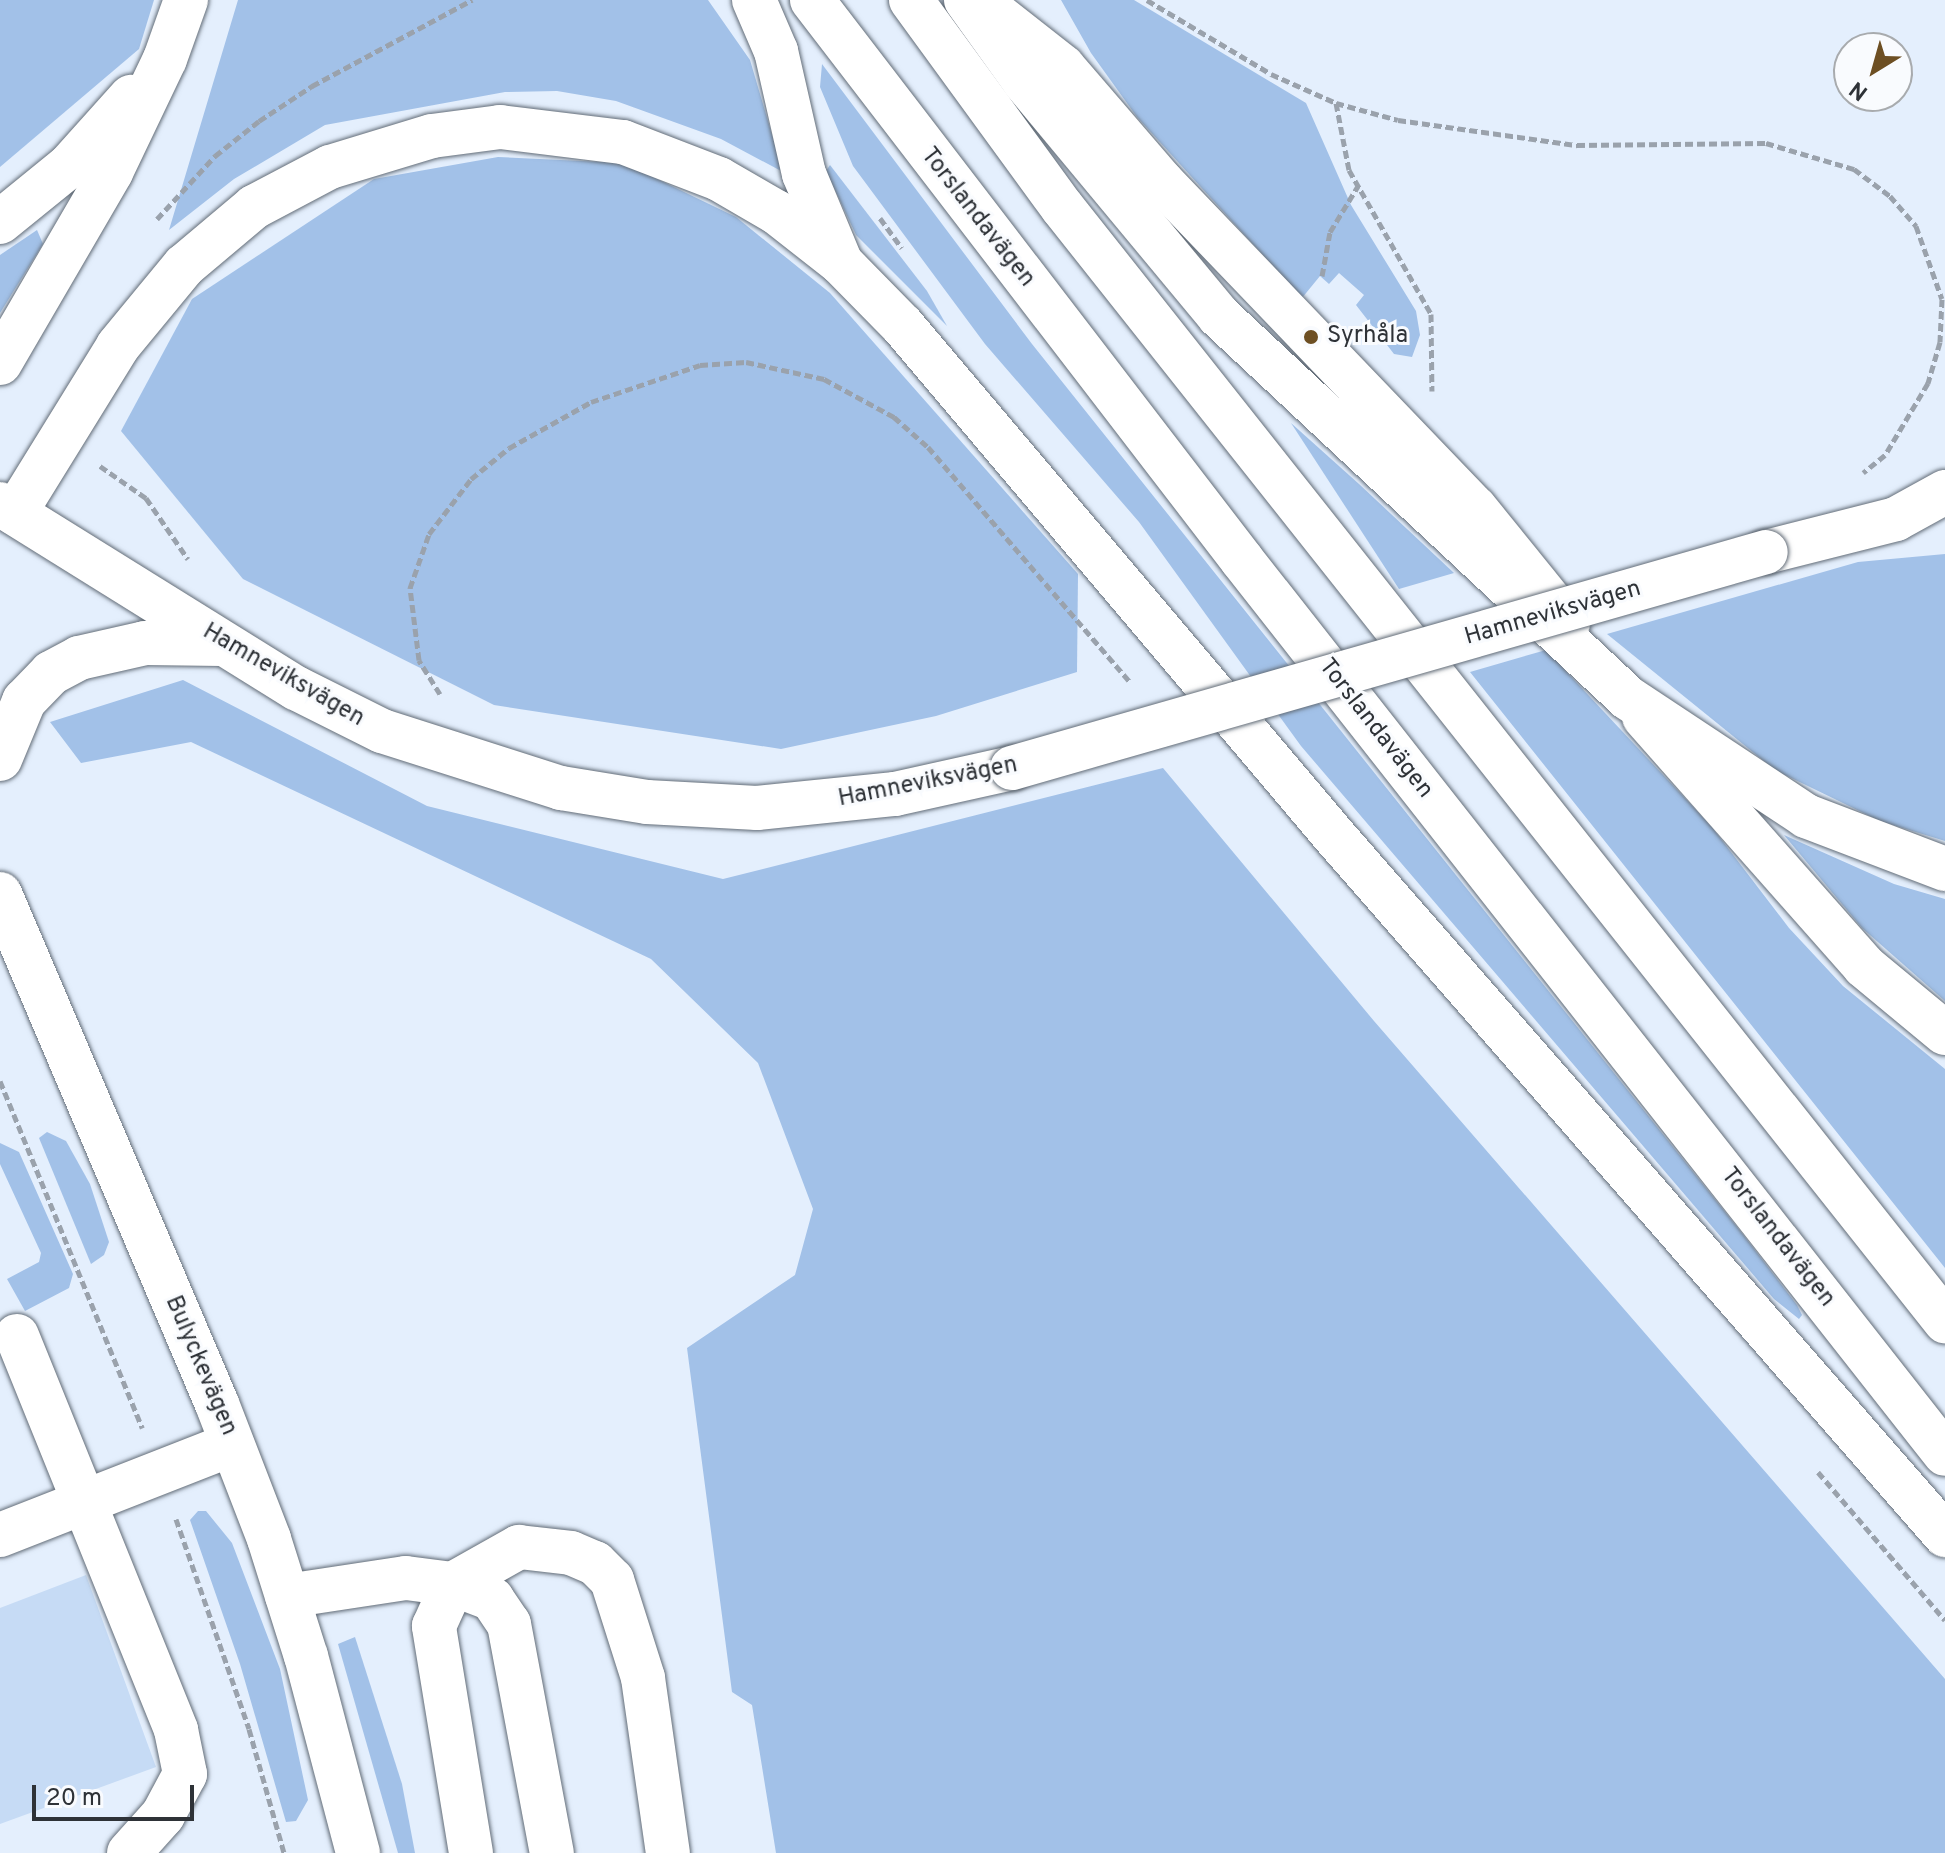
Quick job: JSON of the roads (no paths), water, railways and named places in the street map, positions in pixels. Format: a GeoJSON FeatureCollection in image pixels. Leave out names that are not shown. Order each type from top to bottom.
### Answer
{"type":"FeatureCollection","features":[{"type":"Feature","properties":{"kind":"main road"},"geometry":{"type":"LineString","coordinates":[[0,363],[91,209],[165,59],[186,0]]}},
{"type":"Feature","properties":{"kind":"main road"},"geometry":{"type":"LineString","coordinates":[[754,0],[776,51],[804,174],[841,263]]}},
{"type":"Feature","properties":{"kind":"main road","name":"Torslandavägen"},"geometry":{"type":"LineString","coordinates":[[812,0],[1242,560],[1945,1454]]}},
{"type":"Feature","properties":{"kind":"main road"},"geometry":{"type":"LineString","coordinates":[[911,0],[1062,207],[1945,1321]]}},
{"type":"Feature","properties":{"kind":"main road"},"geometry":{"type":"LineString","coordinates":[[966,0],[1024,81],[1219,316],[1628,698],[1806,816],[1945,869]]}},
{"type":"Feature","properties":{"kind":"main road"},"geometry":{"type":"LineString","coordinates":[[978,0],[1063,67],[1162,182],[1405,432],[1475,508],[1628,698],[1864,966],[1945,1033]]}},
{"type":"Feature","properties":{"kind":"main road"},"geometry":{"type":"LineString","coordinates":[[0,222],[69,166],[165,59]]}},
{"type":"Feature","properties":{"kind":"main road"},"geometry":{"type":"LineString","coordinates":[[5,518],[63,439],[133,326],[217,236],[254,207],[330,167],[432,136],[500,127],[635,146],[719,179],[776,212],[841,263],[902,325],[1336,838],[1945,1535]]}},
{"type":"Feature","properties":{"kind":"main road","name":"Hamneviksvägen"},"geometry":{"type":"LineString","coordinates":[[5,518],[382,731],[561,788],[647,802],[757,808],[834,803],[1012,768],[1766,552],[1896,519],[1945,492]]}},
{"type":"Feature","properties":{"kind":"main road","name":"Hamneviksvägen"},"geometry":{"type":"LineString","coordinates":[[1896,519],[1945,525]]}},
{"type":"Feature","properties":{"kind":"main road"},"geometry":{"type":"LineString","coordinates":[[0,759],[24,701],[51,673],[79,658],[145,643],[224,644]]}},
{"type":"Feature","properties":{"kind":"main road","name":"Bulyckevägen"},"geometry":{"type":"LineString","coordinates":[[0,894],[232,1444],[287,1596],[358,1853]]}},
{"type":"Feature","properties":{"kind":"main road"},"geometry":{"type":"LineString","coordinates":[[17,1336],[176,1730],[185,1774],[163,1815],[129,1853]]}},
{"type":"Feature","properties":{"kind":"main road"},"geometry":{"type":"LineString","coordinates":[[0,1535],[232,1444]]}},
{"type":"Feature","properties":{"kind":"main road"},"geometry":{"type":"LineString","coordinates":[[471,1853],[435,1650],[434,1626],[453,1584],[519,1547],[571,1553],[595,1563],[612,1580],[643,1678],[668,1853]]}},
{"type":"Feature","properties":{"kind":"main road"},"geometry":{"type":"LineString","coordinates":[[287,1596],[406,1578],[453,1584],[492,1599],[509,1624],[552,1853]]}},
{"type":"Feature","properties":{"kind":"place","name":"Syrhåla"},"geometry":{"type":"Point","coordinates":[1311,337]}}]}
